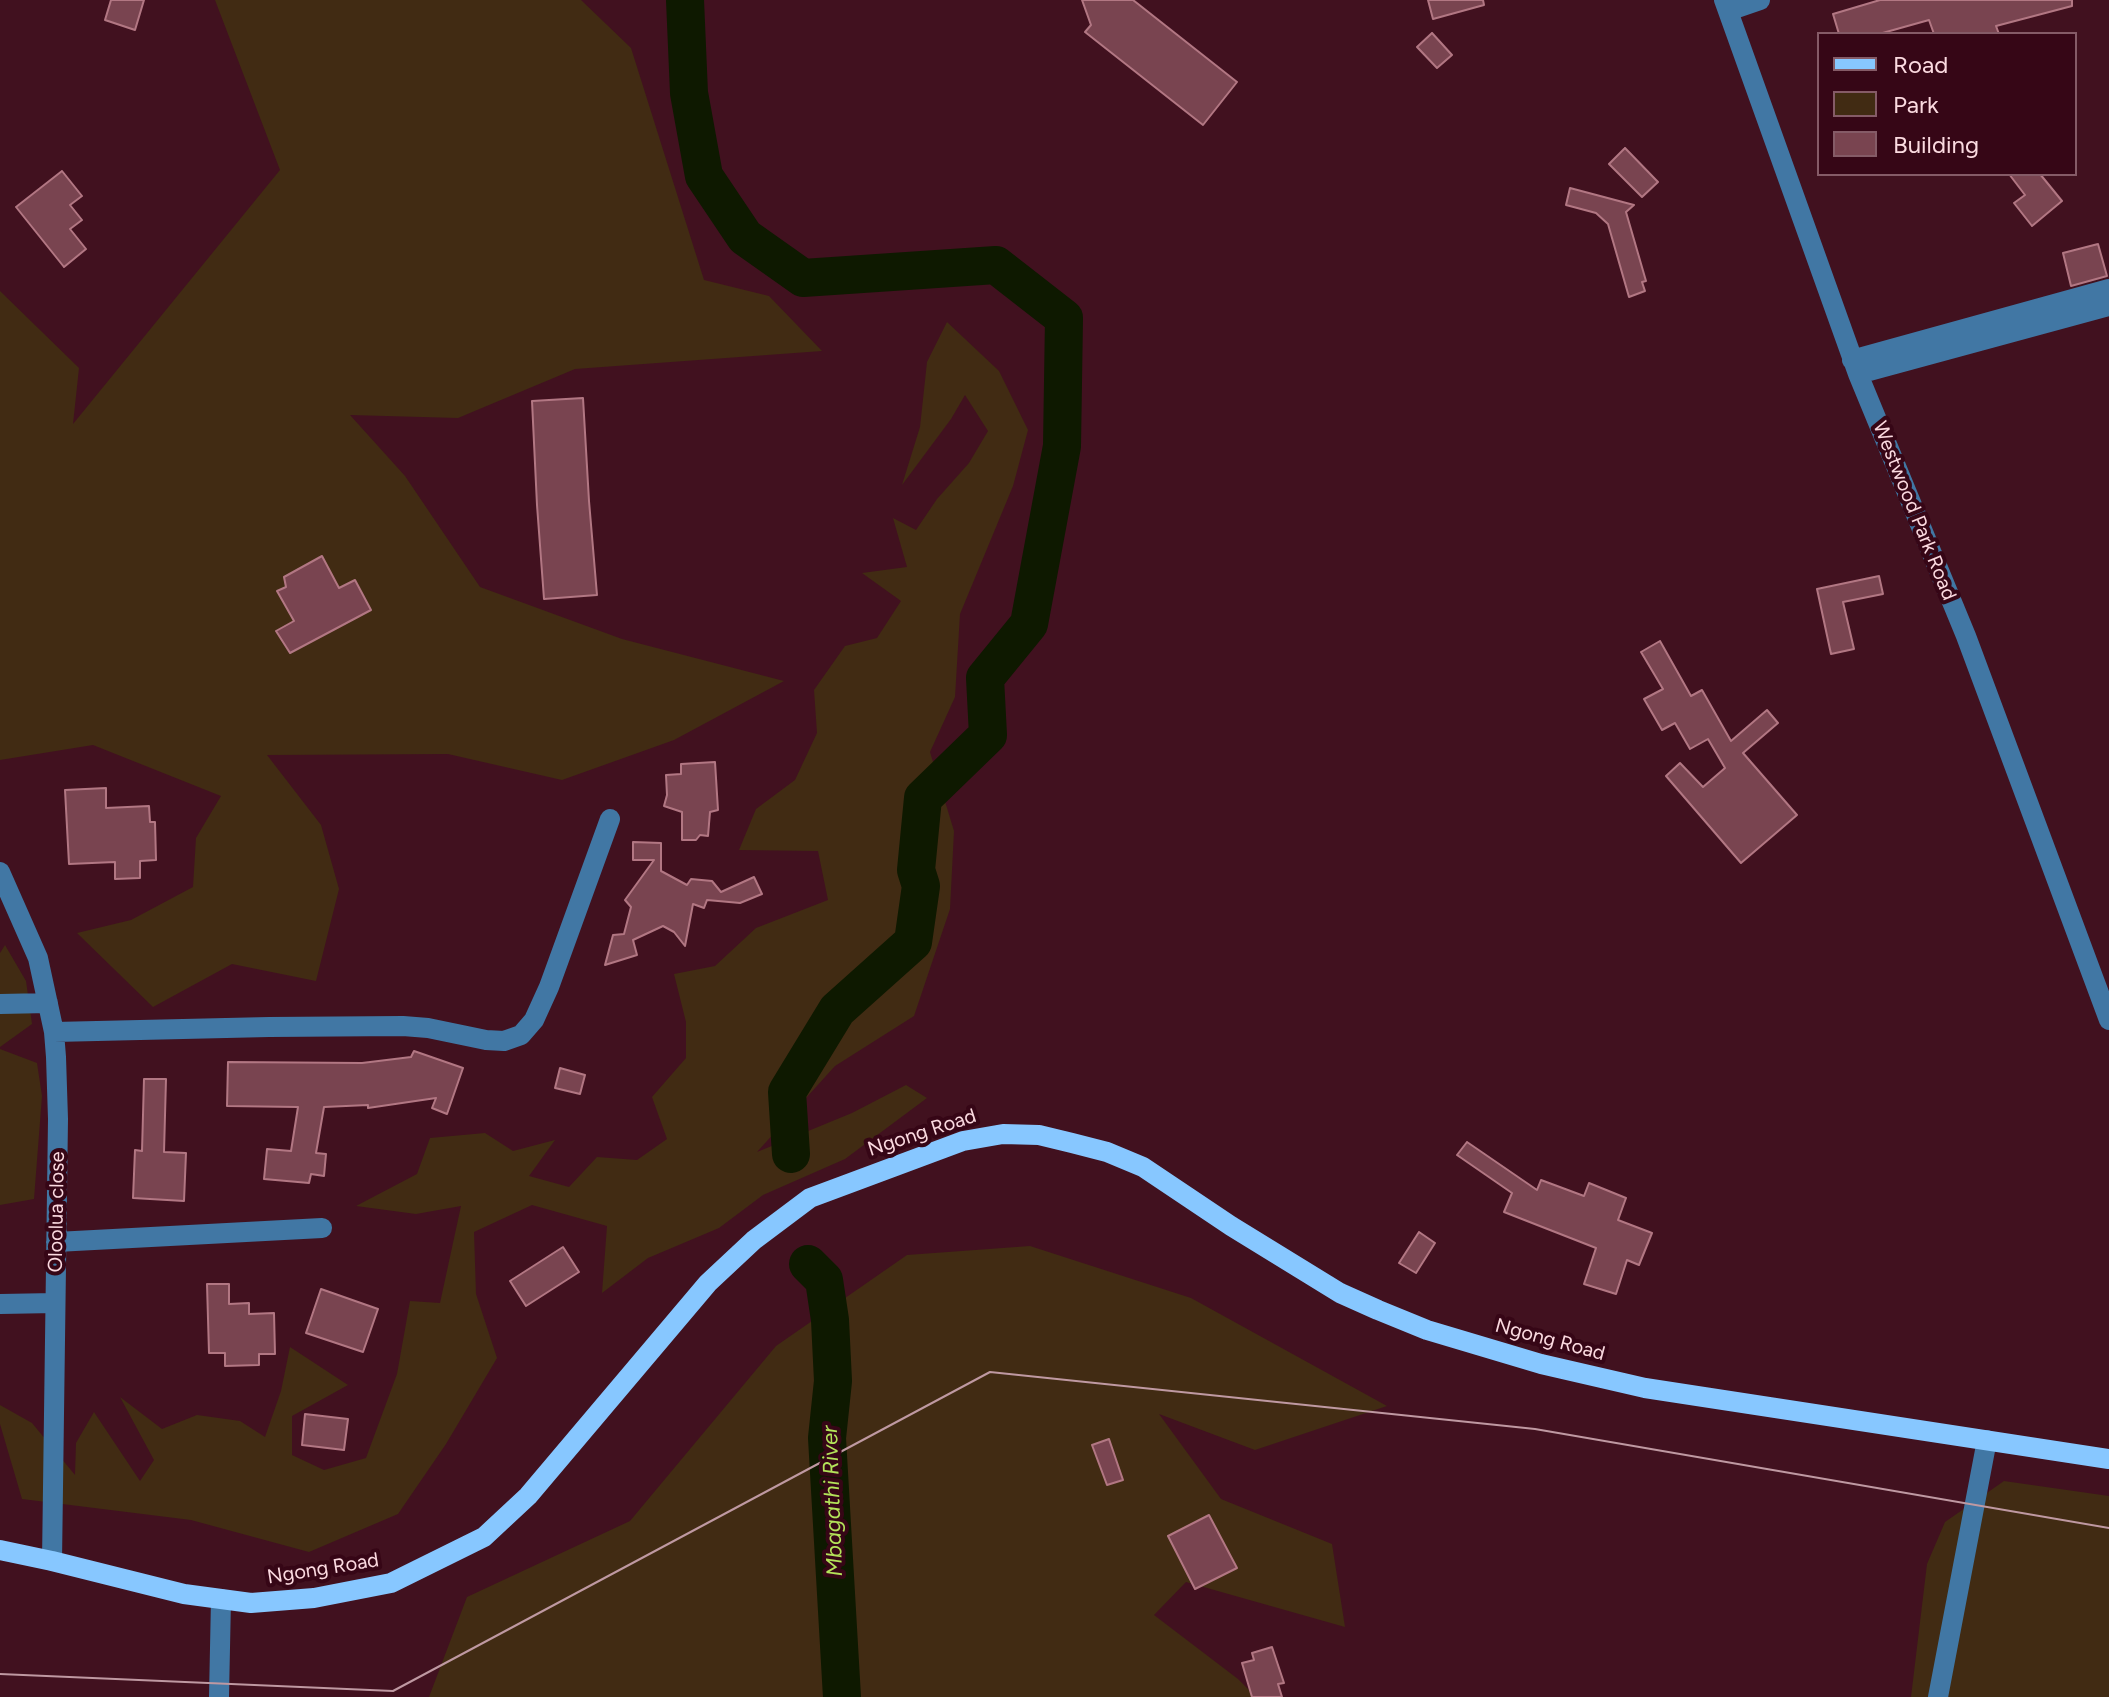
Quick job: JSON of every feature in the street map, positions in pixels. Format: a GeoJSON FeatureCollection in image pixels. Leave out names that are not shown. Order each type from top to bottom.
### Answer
{"type":"FeatureCollection","features":[{"type":"Feature","properties":{"kind":"main road","name":"Ngong Road"},"geometry":{"type":"LineString","coordinates":[[0,1550],[184,1594],[251,1603],[314,1598],[391,1583],[484,1537],[528,1496],[708,1283],[754,1240],[810,1198],[963,1141],[1003,1134],[1039,1135],[1107,1152],[1143,1167],[1340,1293],[1427,1330],[1541,1364],[1645,1388],[2109,1459]]}},
{"type":"Feature","properties":{"kind":"street"},"geometry":{"type":"LineString","coordinates":[[1726,5],[1760,0]]}},
{"type":"Feature","properties":{"kind":"street","name":"Westwood Park Road"},"geometry":{"type":"LineString","coordinates":[[1726,5],[1855,367],[1966,636],[2109,1020]]}},
{"type":"Feature","properties":{"kind":"street"},"geometry":{"type":"LineString","coordinates":[[1855,367],[2109,289]]}},
{"type":"Feature","properties":{"kind":"street"},"geometry":{"type":"LineString","coordinates":[[1855,367],[2109,306]]}},
{"type":"Feature","properties":{"kind":"street"},"geometry":{"type":"LineString","coordinates":[[54,1032],[403,1026],[486,1040],[504,1041],[521,1035],[534,1020],[549,987],[610,819]]}},
{"type":"Feature","properties":{"kind":"street","name":"Oloolua close"},"geometry":{"type":"LineString","coordinates":[[0,872],[38,958],[54,1032],[58,1119],[52,1561]]}},
{"type":"Feature","properties":{"kind":"street"},"geometry":{"type":"LineString","coordinates":[[0,1004],[48,1003]]}},
{"type":"Feature","properties":{"kind":"street"},"geometry":{"type":"LineString","coordinates":[[56,1242],[322,1228]]}},
{"type":"Feature","properties":{"kind":"street"},"geometry":{"type":"LineString","coordinates":[[0,1304],[55,1303]]}},
{"type":"Feature","properties":{"kind":"street"},"geometry":{"type":"LineString","coordinates":[[1938,1697],[1987,1440]]}},
{"type":"Feature","properties":{"kind":"street"},"geometry":{"type":"LineString","coordinates":[[219,1697],[221,1599]]}},
{"type":"Feature","properties":{"kind":"green space"},"geometry":{"type":"Polygon","coordinates":[[[215,0],[581,0],[631,48],[704,280],[769,296],[822,351],[575,369],[458,418],[350,415],[405,476],[480,587],[622,639],[784,681],[674,740],[562,780],[448,754],[267,755],[321,825],[339,889],[316,981],[232,964],[153,1007],[77,933],[131,920],[193,887],[196,838],[221,796],[93,745],[0,760],[0,291],[79,368],[73,424],[280,170],[215,0]]]}},
{"type":"Feature","properties":{"kind":"green space"},"geometry":{"type":"Polygon","coordinates":[[[947,322],[999,371],[1028,430],[1013,486],[960,614],[955,697],[930,752],[954,831],[950,909],[914,1016],[835,1066],[757,1152],[852,1113],[906,1085],[927,1098],[845,1159],[763,1195],[719,1228],[648,1258],[602,1293],[607,1226],[532,1205],[474,1232],[476,1294],[497,1358],[446,1444],[398,1514],[309,1552],[191,1520],[22,1499],[0,1424],[0,1405],[32,1423],[75,1475],[76,1443],[94,1412],[140,1481],[154,1460],[120,1397],[162,1429],[197,1415],[240,1421],[265,1437],[281,1391],[290,1347],[348,1385],[292,1416],[292,1455],[324,1470],[366,1458],[397,1374],[410,1301],[440,1303],[461,1206],[416,1214],[356,1206],[417,1174],[430,1138],[485,1133],[513,1151],[555,1140],[529,1176],[569,1187],[597,1157],[637,1160],[667,1139],[652,1097],[686,1058],[686,1022],[674,974],[715,966],[756,928],[828,900],[818,851],[739,850],[756,809],[795,780],[817,733],[814,690],[845,646],[877,638],[901,601],[862,573],[907,567],[893,518],[916,530],[937,499],[969,463],[988,431],[965,395],[902,485],[920,427],[927,362],[947,322]]]}},
{"type":"Feature","properties":{"kind":"green space"},"geometry":{"type":"Polygon","coordinates":[[[5,945],[26,981],[32,1024],[0,1047],[0,953],[5,945]]]}},
{"type":"Feature","properties":{"kind":"green space"},"geometry":{"type":"Polygon","coordinates":[[[0,1049],[37,1063],[42,1096],[34,1199],[0,1205],[0,1049]]]}},
{"type":"Feature","properties":{"kind":"green space"},"geometry":{"type":"Polygon","coordinates":[[[1030,1246],[1191,1298],[1387,1406],[1255,1450],[1159,1414],[1221,1499],[1332,1544],[1345,1627],[1186,1582],[1154,1615],[1238,1679],[1256,1697],[429,1697],[467,1597],[630,1521],[776,1346],[907,1255],[1030,1246]]]}},
{"type":"Feature","properties":{"kind":"green space"},"geometry":{"type":"Polygon","coordinates":[[[2004,1481],[2109,1496],[2109,1697],[1911,1697],[1927,1564],[1945,1522],[2004,1481]]]}},
{"type":"Feature","properties":{"kind":"building"},"geometry":{"type":"Polygon","coordinates":[[[111,0],[144,0],[135,30],[105,20],[111,0]]]}},
{"type":"Feature","properties":{"kind":"building"},"geometry":{"type":"Polygon","coordinates":[[[1082,0],[1133,0],[1237,82],[1203,125],[1085,32],[1091,25],[1082,0]]]}},
{"type":"Feature","properties":{"kind":"building"},"geometry":{"type":"Polygon","coordinates":[[[1428,0],[1483,0],[1484,5],[1433,19],[1428,0]]]}},
{"type":"Feature","properties":{"kind":"building"},"geometry":{"type":"Polygon","coordinates":[[[1880,0],[2072,0],[2072,6],[1996,26],[1998,32],[1933,32],[1929,20],[1886,32],[1838,32],[1833,14],[1880,0]]]}},
{"type":"Feature","properties":{"kind":"building"},"geometry":{"type":"Polygon","coordinates":[[[1432,33],[1452,55],[1437,68],[1417,47],[1432,33]]]}},
{"type":"Feature","properties":{"kind":"building"},"geometry":{"type":"Polygon","coordinates":[[[1625,148],[1658,182],[1642,197],[1609,164],[1625,148]]]}},
{"type":"Feature","properties":{"kind":"building"},"geometry":{"type":"Polygon","coordinates":[[[62,171],[82,196],[70,205],[82,220],[70,229],[86,249],[64,267],[16,207],[62,171]]]}},
{"type":"Feature","properties":{"kind":"building"},"geometry":{"type":"Polygon","coordinates":[[[2011,176],[2042,176],[2062,201],[2032,226],[2014,203],[2025,195],[2011,176]]]}},
{"type":"Feature","properties":{"kind":"building"},"geometry":{"type":"Polygon","coordinates":[[[1570,188],[1634,205],[1626,212],[1646,281],[1642,282],[1645,291],[1629,297],[1608,224],[1596,213],[1566,205],[1570,188]]]}},
{"type":"Feature","properties":{"kind":"building"},"geometry":{"type":"Polygon","coordinates":[[[2098,244],[2107,276],[2071,286],[2063,253],[2098,244]]]}},
{"type":"Feature","properties":{"kind":"building"},"geometry":{"type":"Polygon","coordinates":[[[583,398],[597,595],[544,599],[532,401],[583,398]]]}},
{"type":"Feature","properties":{"kind":"building"},"geometry":{"type":"Polygon","coordinates":[[[322,556],[339,588],[355,580],[371,610],[290,653],[276,631],[294,621],[277,591],[286,587],[284,577],[322,556]]]}},
{"type":"Feature","properties":{"kind":"building"},"geometry":{"type":"Polygon","coordinates":[[[1879,576],[1883,594],[1843,602],[1854,649],[1831,654],[1817,589],[1879,576]]]}},
{"type":"Feature","properties":{"kind":"building"},"geometry":{"type":"Polygon","coordinates":[[[1660,641],[1691,696],[1702,690],[1731,741],[1767,710],[1778,723],[1743,753],[1797,815],[1741,863],[1666,776],[1680,763],[1703,787],[1725,768],[1708,739],[1690,749],[1675,723],[1662,730],[1644,699],[1663,689],[1641,652],[1660,641]]]}},
{"type":"Feature","properties":{"kind":"building"},"geometry":{"type":"Polygon","coordinates":[[[715,762],[718,810],[710,812],[708,836],[682,840],[682,812],[664,806],[666,775],[681,774],[681,764],[715,762]]]}},
{"type":"Feature","properties":{"kind":"building"},"geometry":{"type":"Polygon","coordinates":[[[106,788],[106,808],[149,806],[150,822],[155,822],[156,860],[140,861],[140,878],[115,879],[115,862],[69,864],[65,790],[106,788]]]}},
{"type":"Feature","properties":{"kind":"building"},"geometry":{"type":"Polygon","coordinates":[[[633,842],[661,843],[661,871],[687,885],[691,879],[712,881],[721,892],[754,877],[762,894],[740,903],[707,900],[704,908],[693,904],[685,946],[674,932],[663,926],[633,940],[637,955],[605,965],[613,935],[624,934],[631,907],[625,900],[654,860],[633,860],[633,842]]]}},
{"type":"Feature","properties":{"kind":"building"},"geometry":{"type":"Polygon","coordinates":[[[414,1051],[463,1068],[447,1114],[432,1108],[436,1098],[368,1108],[368,1105],[324,1107],[316,1153],[326,1154],[324,1176],[311,1174],[309,1183],[264,1179],[267,1149],[291,1151],[298,1107],[227,1106],[228,1062],[362,1063],[411,1057],[414,1051]]]}},
{"type":"Feature","properties":{"kind":"building"},"geometry":{"type":"Polygon","coordinates":[[[560,1068],[585,1075],[580,1094],[555,1088],[560,1068]]]}},
{"type":"Feature","properties":{"kind":"building"},"geometry":{"type":"Polygon","coordinates":[[[144,1079],[166,1079],[164,1152],[186,1153],[184,1201],[133,1198],[135,1150],[142,1151],[144,1079]]]}},
{"type":"Feature","properties":{"kind":"building"},"geometry":{"type":"Polygon","coordinates":[[[1467,1142],[1537,1190],[1541,1180],[1584,1196],[1589,1183],[1626,1198],[1618,1220],[1652,1233],[1639,1265],[1627,1260],[1616,1294],[1584,1284],[1596,1248],[1504,1212],[1512,1193],[1457,1155],[1467,1142]]]}},
{"type":"Feature","properties":{"kind":"building"},"geometry":{"type":"Polygon","coordinates":[[[1419,1232],[1435,1243],[1416,1273],[1399,1263],[1419,1232]]]}},
{"type":"Feature","properties":{"kind":"building"},"geometry":{"type":"Polygon","coordinates":[[[563,1247],[579,1272],[526,1306],[510,1281],[563,1247]]]}},
{"type":"Feature","properties":{"kind":"building"},"geometry":{"type":"Polygon","coordinates":[[[207,1284],[229,1284],[229,1304],[249,1303],[249,1314],[274,1313],[275,1354],[259,1354],[259,1365],[225,1366],[225,1353],[209,1353],[207,1284]]]}},
{"type":"Feature","properties":{"kind":"building"},"geometry":{"type":"Polygon","coordinates":[[[321,1289],[378,1309],[363,1352],[306,1333],[321,1289]]]}},
{"type":"Feature","properties":{"kind":"building"},"geometry":{"type":"Polygon","coordinates":[[[305,1414],[348,1419],[344,1450],[302,1445],[305,1414]]]}},
{"type":"Feature","properties":{"kind":"building"},"geometry":{"type":"Polygon","coordinates":[[[1109,1439],[1123,1480],[1107,1485],[1092,1445],[1109,1439]]]}},
{"type":"Feature","properties":{"kind":"building"},"geometry":{"type":"Polygon","coordinates":[[[1209,1515],[1237,1568],[1195,1589],[1168,1536],[1209,1515]]]}},
{"type":"Feature","properties":{"kind":"building"},"geometry":{"type":"Polygon","coordinates":[[[1272,1647],[1284,1683],[1278,1684],[1282,1697],[1252,1697],[1242,1663],[1254,1660],[1252,1653],[1272,1647]]]}},
{"type":"Feature","properties":{"kind":"waterway"},"geometry":{"type":"LineString","coordinates":[[685,0],[689,93],[704,176],[745,237],[803,278],[996,265],[1064,318],[1062,446],[1029,624],[985,678],[988,735],[923,798],[916,870],[921,886],[913,942],[837,1010],[787,1092],[791,1154]]}},
{"type":"Feature","properties":{"kind":"waterway","name":"Mbagathi River"},"geometry":{"type":"LineString","coordinates":[[808,1264],[824,1280],[830,1320],[833,1381],[827,1438],[842,1697]]}},
{"type":"Feature","properties":{"kind":"tram line"},"geometry":{"type":"LineString","coordinates":[[0,1674],[393,1691],[990,1372],[1535,1429],[2109,1528]]}}]}
